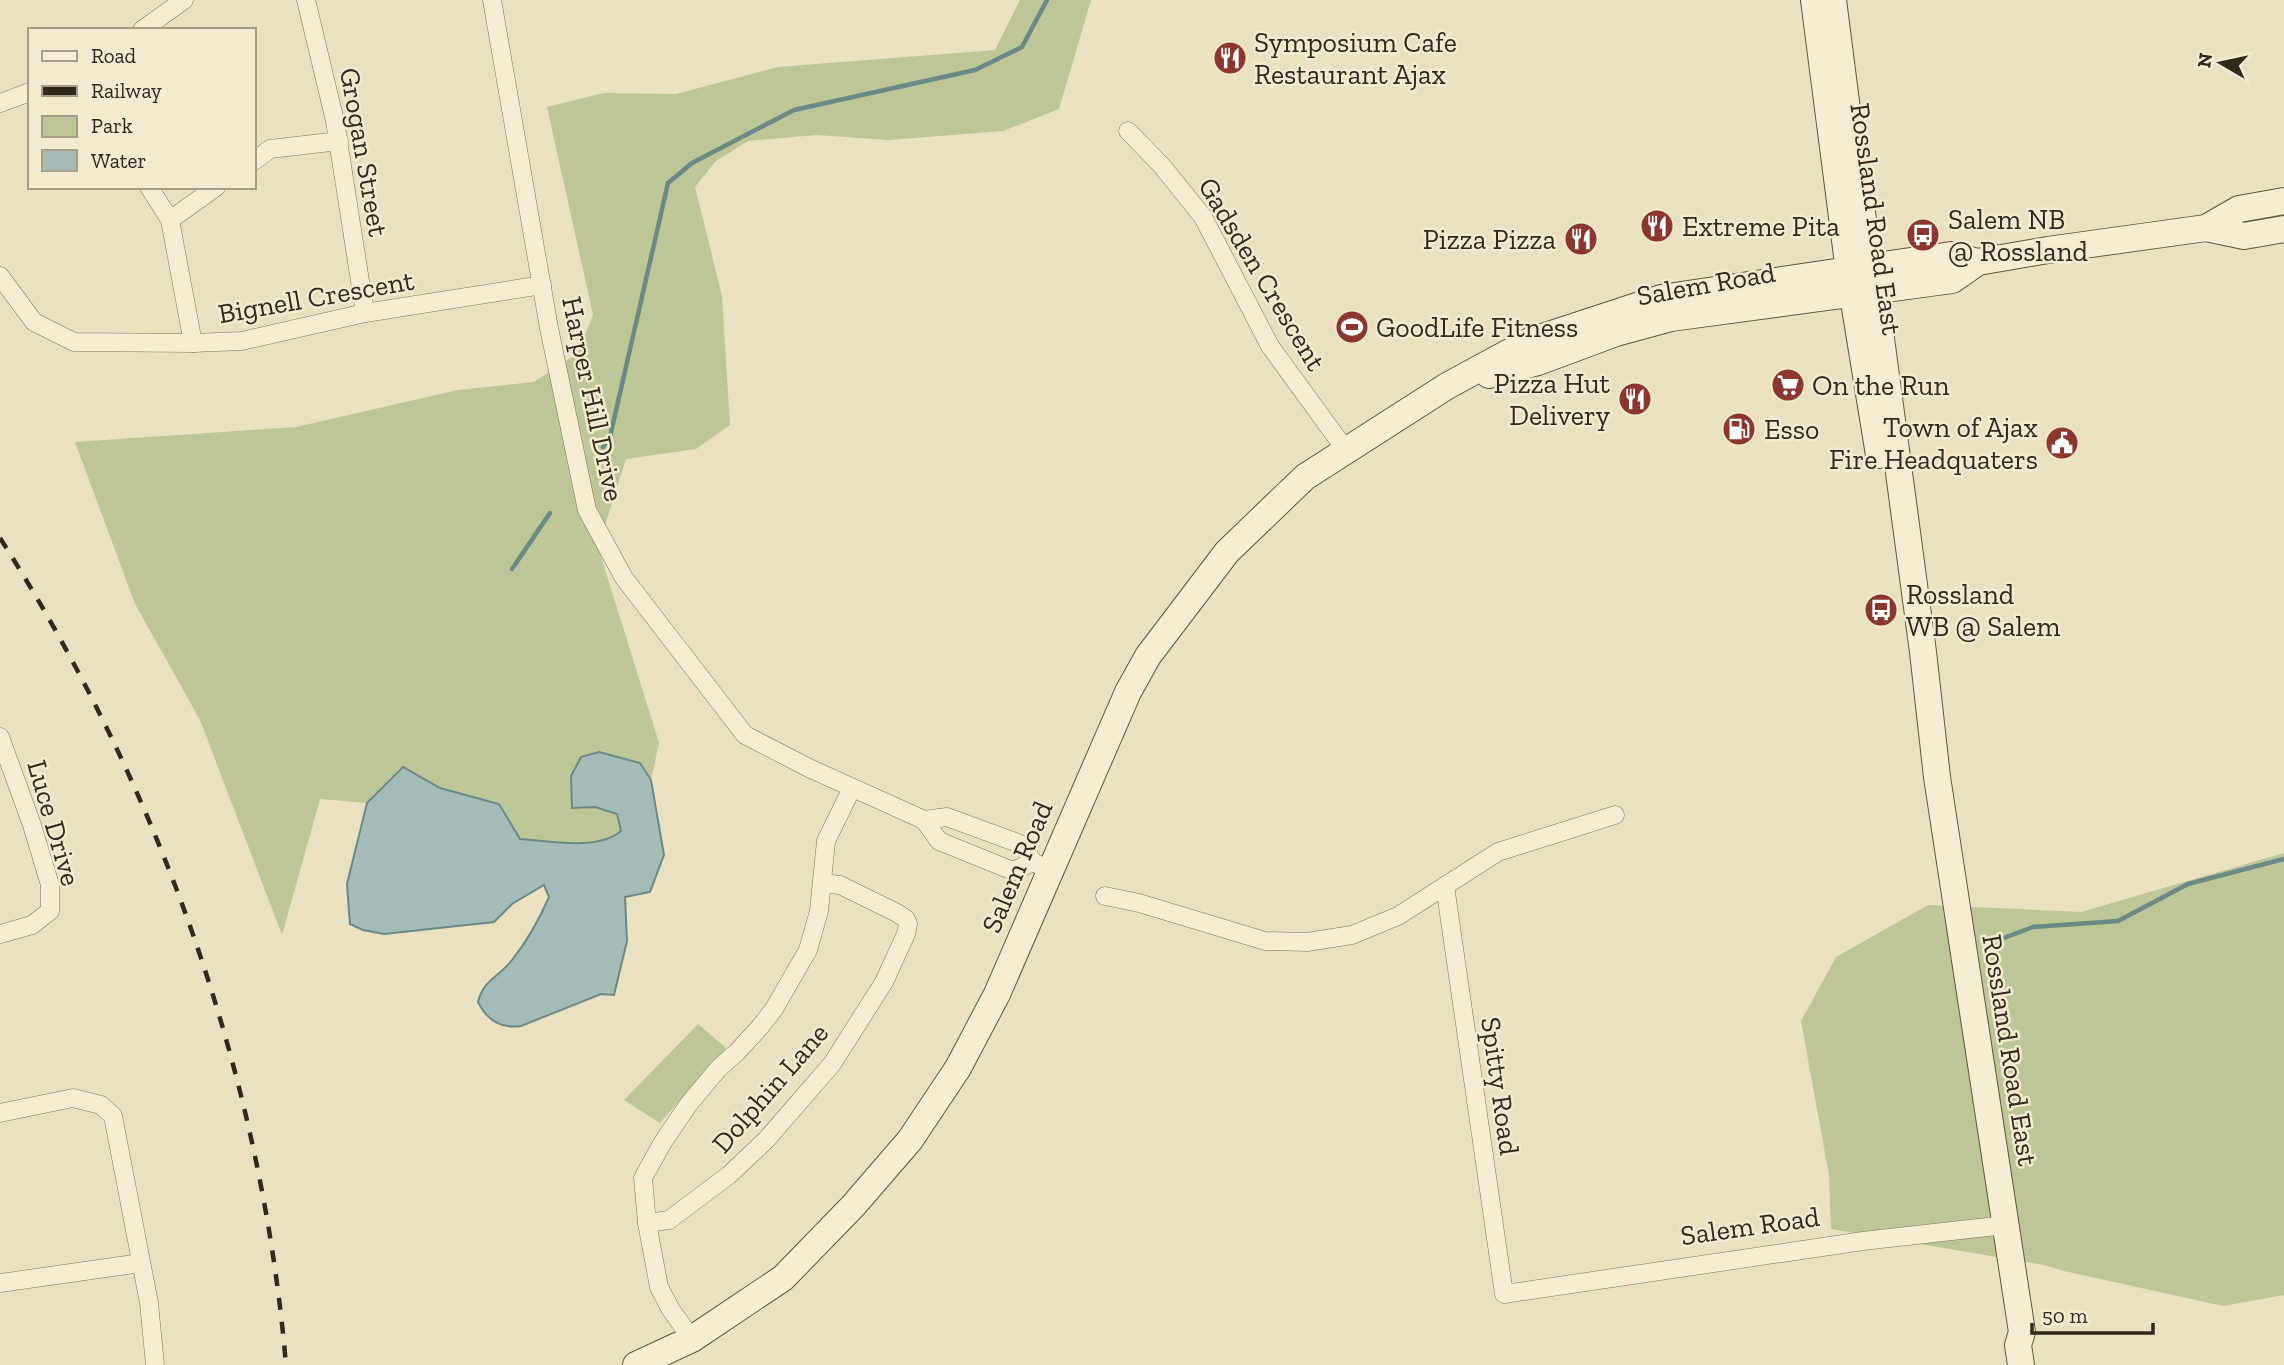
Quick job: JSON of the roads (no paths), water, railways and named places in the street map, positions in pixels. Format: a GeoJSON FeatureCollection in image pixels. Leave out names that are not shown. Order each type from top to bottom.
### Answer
{"type":"FeatureCollection","features":[{"type":"Feature","properties":{"kind":"main road","name":"Rossland Road East"},"geometry":{"type":"LineString","coordinates":[[1814,0],[1923,652],[1937,777],[2022,1332],[2018,1345],[2021,1365]]}},
{"type":"Feature","properties":{"kind":"main road","name":"Rossland Road East"},"geometry":{"type":"LineString","coordinates":[[1833,0],[1851,141],[1862,280]]}},
{"type":"Feature","properties":{"kind":"main road","name":"Salem Road"},"geometry":{"type":"LineString","coordinates":[[2206,228],[2239,209],[2284,201]]}},
{"type":"Feature","properties":{"kind":"main road","name":"Salem Road"},"geometry":{"type":"LineString","coordinates":[[636,1365],[691,1339],[783,1278],[853,1206],[910,1140],[958,1068],[997,994],[1042,866],[1148,656],[1227,552],[1305,477],[1345,449],[1447,386],[1531,341],[1661,298],[1862,280],[1952,280],[1978,262],[2070,247],[2206,228],[2244,236],[2284,229]]}},
{"type":"Feature","properties":{"kind":"main road","name":"Rossland Road East"},"geometry":{"type":"LineString","coordinates":[[2022,1332],[2032,1339],[2036,1365]]}},
{"type":"Feature","properties":{"kind":"street"},"geometry":{"type":"LineString","coordinates":[[145,28],[184,0]]}},
{"type":"Feature","properties":{"kind":"street","name":"Grogan Street"},"geometry":{"type":"LineString","coordinates":[[306,0],[339,141],[365,313]]}},
{"type":"Feature","properties":{"kind":"street","name":"Harper Hill Drive"},"geometry":{"type":"LineString","coordinates":[[492,0],[542,285],[587,510],[624,578],[745,735],[809,768],[924,820],[939,841],[1013,871],[1042,866]]}},
{"type":"Feature","properties":{"kind":"street"},"geometry":{"type":"LineString","coordinates":[[0,103],[28,93]]}},
{"type":"Feature","properties":{"kind":"street","name":"Gadsden Crescent"},"geometry":{"type":"LineString","coordinates":[[1128,131],[1162,166],[1203,217],[1270,346],[1345,449]]}},
{"type":"Feature","properties":{"kind":"street"},"geometry":{"type":"LineString","coordinates":[[256,160],[270,149],[339,141]]}},
{"type":"Feature","properties":{"kind":"street"},"geometry":{"type":"LineString","coordinates":[[150,189],[170,220],[192,343]]}},
{"type":"Feature","properties":{"kind":"street"},"geometry":{"type":"LineString","coordinates":[[170,220],[213,189]]}},
{"type":"Feature","properties":{"kind":"street","name":"Bignell Crescent"},"geometry":{"type":"LineString","coordinates":[[0,276],[34,322],[74,342],[242,341],[365,313],[542,285]]}},
{"type":"Feature","properties":{"kind":"street","name":"Luce Drive"},"geometry":{"type":"LineString","coordinates":[[0,737],[4,757],[32,825],[50,885],[50,911],[32,925],[0,934]]}},
{"type":"Feature","properties":{"kind":"street"},"geometry":{"type":"LineString","coordinates":[[691,1339],[659,1287],[647,1223],[643,1178],[688,1105],[774,1009],[808,950],[819,911],[826,841],[852,788]]}},
{"type":"Feature","properties":{"kind":"street"},"geometry":{"type":"LineString","coordinates":[[1105,896],[1139,903],[1265,941],[1307,942],[1352,935],[1398,916],[1498,852],[1615,815]]}},
{"type":"Feature","properties":{"kind":"street","name":"Harper Hill Drive"},"geometry":{"type":"LineString","coordinates":[[924,820],[947,817],[1023,845],[1042,866]]}},
{"type":"Feature","properties":{"kind":"street","name":"Dolphin Lane"},"geometry":{"type":"LineString","coordinates":[[647,1223],[669,1220],[729,1175],[766,1140],[832,1064],[884,982],[906,934],[906,919],[840,885],[822,883]]}},
{"type":"Feature","properties":{"kind":"street","name":"Spitty Road"},"geometry":{"type":"LineString","coordinates":[[1445,886],[1504,1294]]}},
{"type":"Feature","properties":{"kind":"street"},"geometry":{"type":"LineString","coordinates":[[0,1114],[73,1098],[101,1105],[113,1115],[149,1303],[155,1365]]}},
{"type":"Feature","properties":{"kind":"street","name":"Salem Road"},"geometry":{"type":"LineString","coordinates":[[1504,1294],[1863,1241],[2006,1226]]}},
{"type":"Feature","properties":{"kind":"street"},"geometry":{"type":"LineString","coordinates":[[0,1283],[141,1264]]}},
{"type":"Feature","properties":{"kind":"water"},"geometry":{"type":"Polygon","coordinates":[[[599,752],[640,763],[651,780],[664,855],[650,892],[625,897],[627,941],[614,995],[601,994],[514,1027],[495,1022],[478,1002],[488,984],[512,960],[541,914],[549,897],[544,885],[512,904],[494,922],[384,934],[350,924],[347,884],[367,803],[403,767],[440,788],[499,804],[520,839],[587,843],[600,841],[621,831],[617,814],[595,807],[572,808],[571,776],[581,757],[599,752]]]}},
{"type":"Feature","properties":{"kind":"waterway"},"geometry":{"type":"LineString","coordinates":[[603,447],[610,437],[668,183],[692,163],[794,110],[975,70],[1022,47],[1047,0]]}},
{"type":"Feature","properties":{"kind":"waterway"},"geometry":{"type":"LineString","coordinates":[[512,569],[550,513]]}},
{"type":"Feature","properties":{"kind":"waterway"},"geometry":{"type":"LineString","coordinates":[[2001,939],[2033,927],[2118,921],[2188,884],[2284,859]]}},
{"type":"Feature","properties":{"kind":"railway"},"geometry":{"type":"LineString","coordinates":[[0,538],[57,632],[108,730],[153,831],[193,934],[226,1040],[253,1147],[273,1255],[286,1365]]}},
{"type":"Feature","properties":{"kind":"place","name":"Symposium Cafe Restaurant Ajax"},"geometry":{"type":"Point","coordinates":[1230,58]}},
{"type":"Feature","properties":{"kind":"place","name":"Extreme Pita"},"geometry":{"type":"Point","coordinates":[1657,226]}},
{"type":"Feature","properties":{"kind":"place","name":"Salem NB @ Rossland"},"geometry":{"type":"Point","coordinates":[1923,235]}},
{"type":"Feature","properties":{"kind":"place","name":"Pizza Pizza"},"geometry":{"type":"Point","coordinates":[1581,239]}},
{"type":"Feature","properties":{"kind":"place","name":"GoodLife Fitness"},"geometry":{"type":"Point","coordinates":[1352,327]}},
{"type":"Feature","properties":{"kind":"place","name":"On the Run"},"geometry":{"type":"Point","coordinates":[1788,385]}},
{"type":"Feature","properties":{"kind":"place","name":"Pizza Hut Delivery"},"geometry":{"type":"Point","coordinates":[1635,399]}},
{"type":"Feature","properties":{"kind":"place","name":"Esso"},"geometry":{"type":"Point","coordinates":[1739,429]}},
{"type":"Feature","properties":{"kind":"place","name":"Town of Ajax Fire Headquaters"},"geometry":{"type":"Point","coordinates":[2062,443]}},
{"type":"Feature","properties":{"kind":"place","name":"Rossland WB @ Salem"},"geometry":{"type":"Point","coordinates":[1881,610]}}]}
